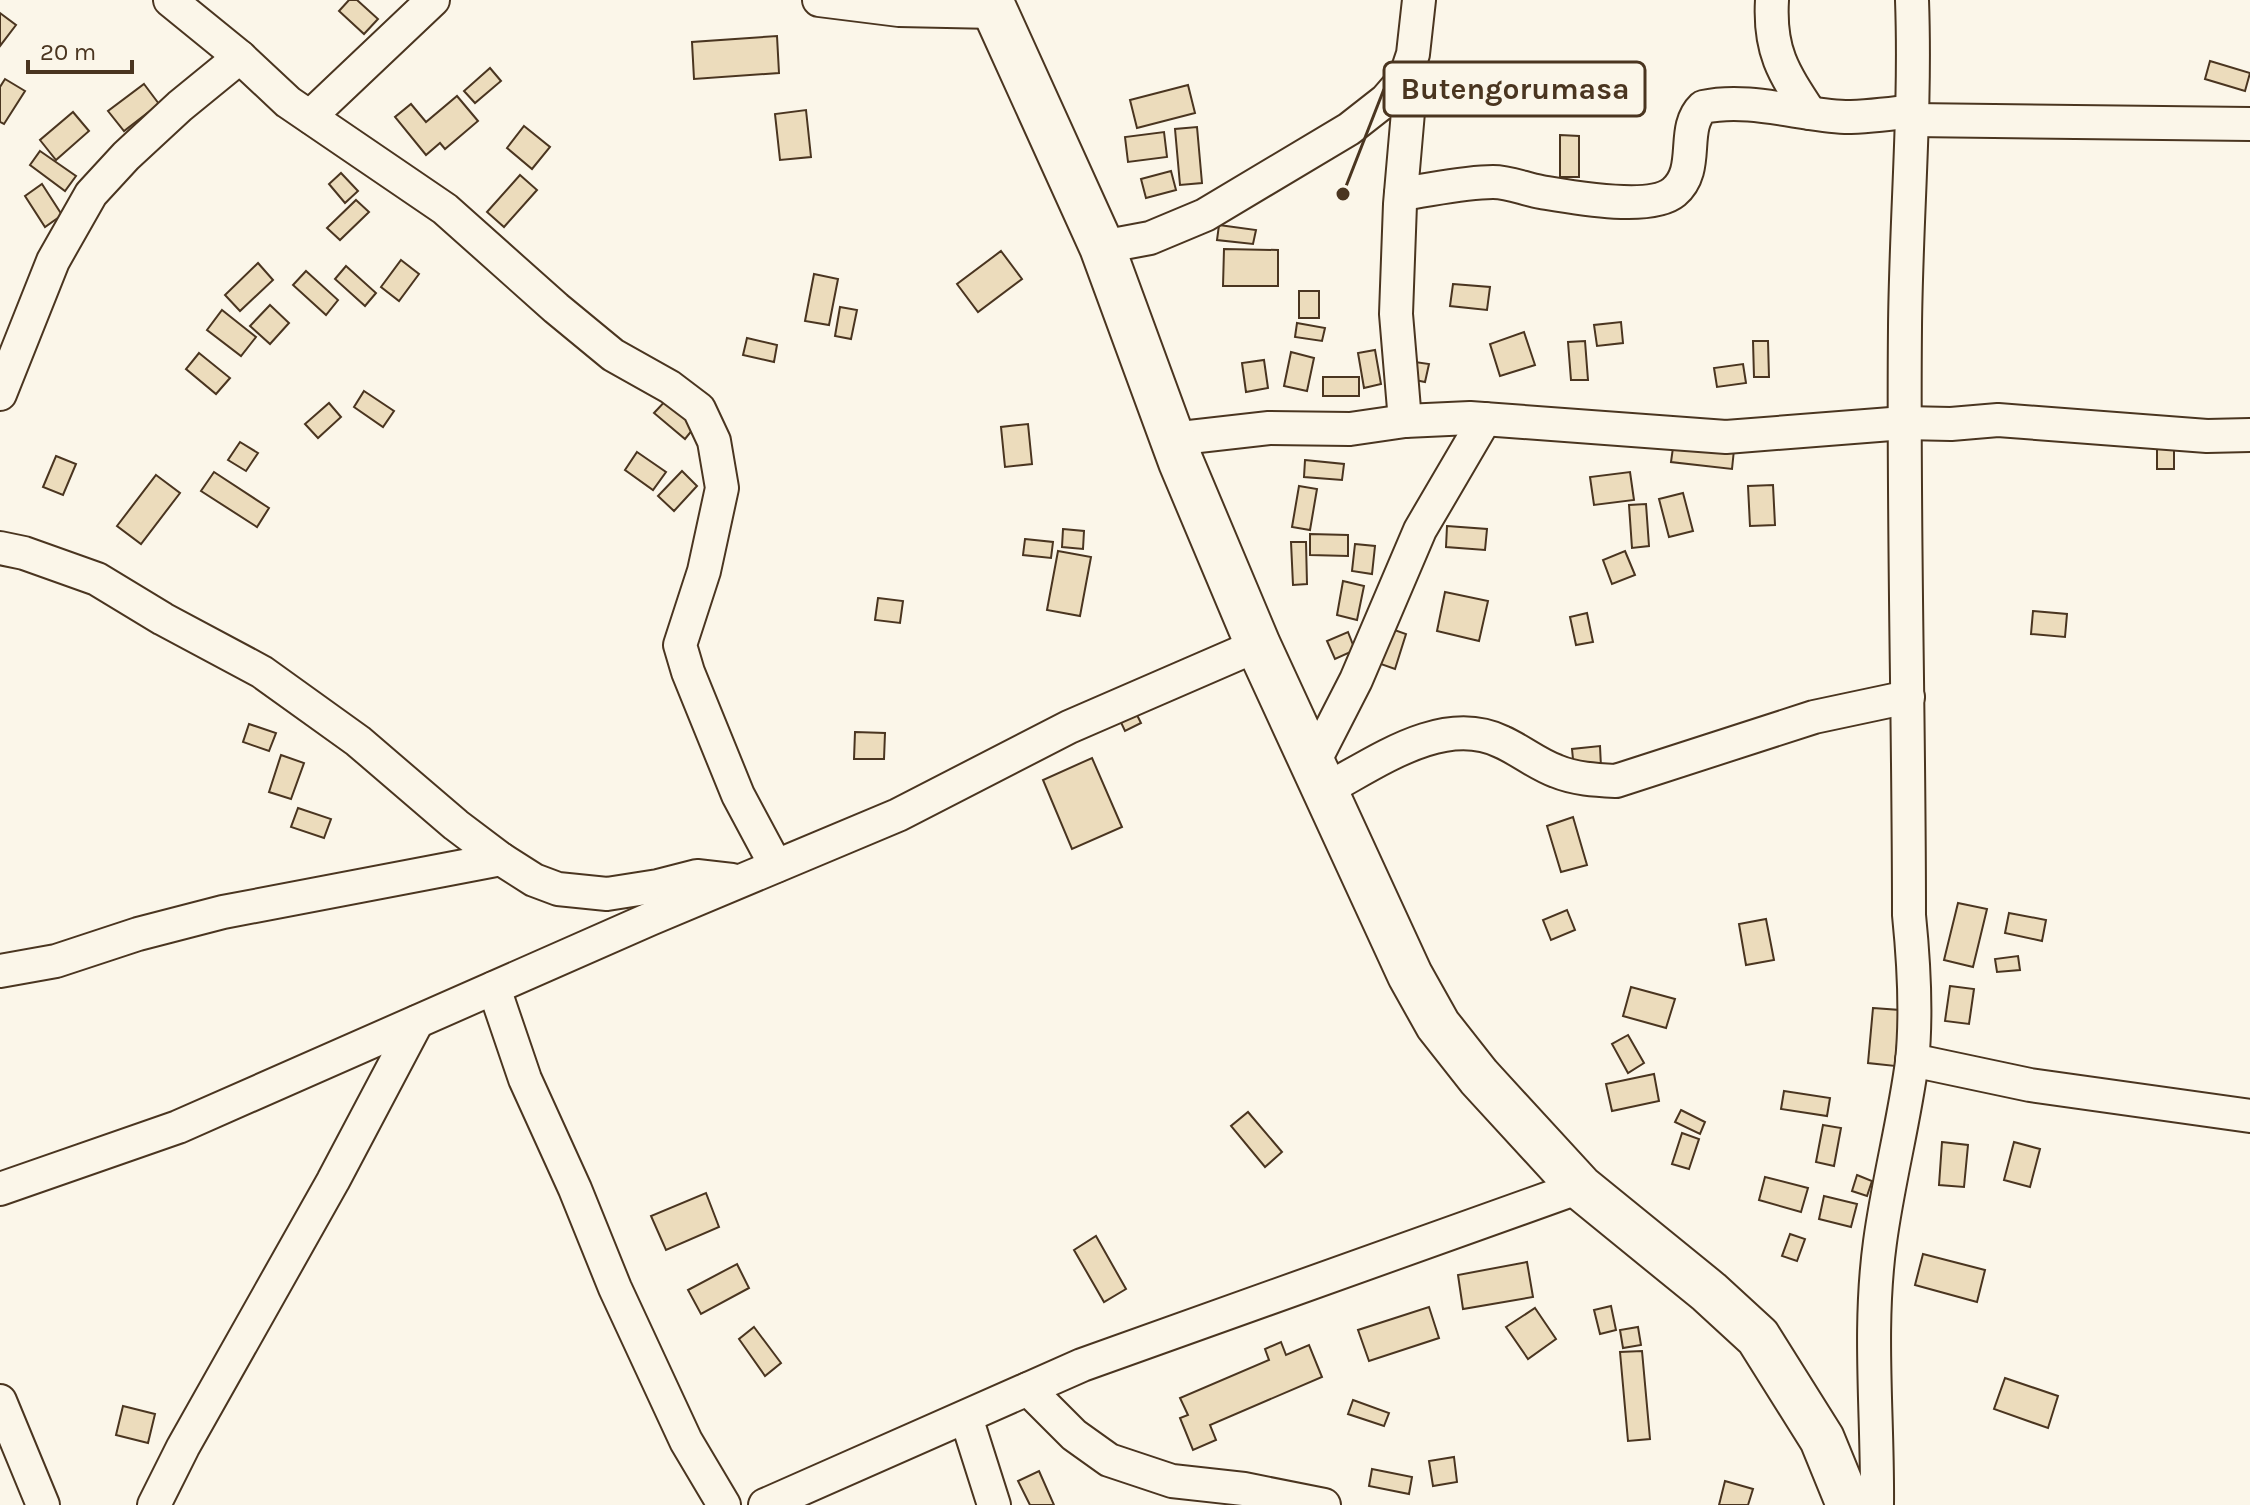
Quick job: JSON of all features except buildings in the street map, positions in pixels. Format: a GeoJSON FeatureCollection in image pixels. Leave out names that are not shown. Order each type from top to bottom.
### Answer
{"type":"FeatureCollection","features":[{"type":"Feature","properties":{"kind":"street"},"geometry":{"type":"LineString","coordinates":[[170,0],[240,57],[288,102],[445,209],[613,355],[670,387],[699,409],[714,441],[722,488],[704,571],[680,645],[738,795],[776,866]]}},
{"type":"Feature","properties":{"kind":"street"},"geometry":{"type":"LineString","coordinates":[[312,118],[433,0]]}},
{"type":"Feature","properties":{"kind":"street"},"geometry":{"type":"LineString","coordinates":[[819,0],[899,10],[992,6],[1102,247],[1172,439],[1258,645],[1410,975],[1438,1025],[1479,1077],[1580,1187],[1709,1292],[1758,1337],[1822,1439],[1849,1505]]}},
{"type":"Feature","properties":{"kind":"street"},"geometry":{"type":"LineString","coordinates":[[1405,421],[1396,314],[1401,194],[1419,0]]}},
{"type":"Feature","properties":{"kind":"street"},"geometry":{"type":"LineString","coordinates":[[1772,0],[1773,44],[1787,78],[1810,113]]}},
{"type":"Feature","properties":{"kind":"street"},"geometry":{"type":"LineString","coordinates":[[1877,1505],[1873,1339],[1880,1243],[1912,1060],[1915,979],[1909,915],[1904,423],[1905,260],[1915,71],[1912,0]]}},
{"type":"Feature","properties":{"kind":"street"},"geometry":{"type":"LineString","coordinates":[[1102,247],[1150,238],[1205,215],[1349,129],[1386,100],[1405,78],[1413,54]]}},
{"type":"Feature","properties":{"kind":"street"},"geometry":{"type":"LineString","coordinates":[[0,394],[53,261],[91,194],[126,156],[180,106],[240,57]]}},
{"type":"Feature","properties":{"kind":"street"},"geometry":{"type":"LineString","coordinates":[[1401,194],[1491,182],[1590,198],[1652,201],[1672,194],[1686,175],[1691,161],[1694,122],[1703,107],[1725,104],[1843,117],[1913,115],[2250,124]]}},
{"type":"Feature","properties":{"kind":"street"},"geometry":{"type":"LineString","coordinates":[[1172,439],[1269,428],[1350,429],[1405,421],[1485,419],[1726,437],[1904,423],[1951,424],[1998,420],[2207,436],[2250,435]]}},
{"type":"Feature","properties":{"kind":"street"},"geometry":{"type":"LineString","coordinates":[[1319,777],[1356,680],[1420,530],[1485,419]]}},
{"type":"Feature","properties":{"kind":"street"},"geometry":{"type":"LineString","coordinates":[[0,548],[24,553],[97,579],[163,619],[262,672],[358,741],[456,825],[534,880],[578,893],[607,894],[697,876],[715,876],[739,882]]}},
{"type":"Feature","properties":{"kind":"street"},"geometry":{"type":"LineString","coordinates":[[0,1189],[178,1127],[898,815],[1069,727],[1258,645]]}},
{"type":"Feature","properties":{"kind":"street"},"geometry":{"type":"LineString","coordinates":[[1319,777],[1436,736],[1476,733],[1501,741],[1556,772],[1616,781],[1814,717],[1908,697]]}},
{"type":"Feature","properties":{"kind":"street"},"geometry":{"type":"LineString","coordinates":[[0,971],[56,961],[138,934],[223,912],[501,859]]}},
{"type":"Feature","properties":{"kind":"street"},"geometry":{"type":"LineString","coordinates":[[494,988],[525,1079],[575,1189],[615,1288],[697,1464],[724,1505]]}},
{"type":"Feature","properties":{"kind":"street"},"geometry":{"type":"LineString","coordinates":[[154,1505],[417,1022]]}},
{"type":"Feature","properties":{"kind":"street"},"geometry":{"type":"LineString","coordinates":[[1912,1060],[2030,1085],[2250,1116]]}},
{"type":"Feature","properties":{"kind":"street"},"geometry":{"type":"LineString","coordinates":[[765,1505],[827,1490],[966,1417],[1082,1365],[1580,1187]]}},
{"type":"Feature","properties":{"kind":"street"},"geometry":{"type":"LineString","coordinates":[[1028,1389],[1074,1435],[1109,1460],[1172,1481],[1244,1489],[1324,1505]]}},
{"type":"Feature","properties":{"kind":"street"},"geometry":{"type":"LineString","coordinates":[[0,1401],[43,1505]]}},
{"type":"Feature","properties":{"kind":"street"},"geometry":{"type":"LineString","coordinates":[[966,1417],[994,1505]]}},
{"type":"Feature","properties":{"kind":"place","name":"Butengorumasa"},"geometry":{"type":"Point","coordinates":[1343,194]}}]}
